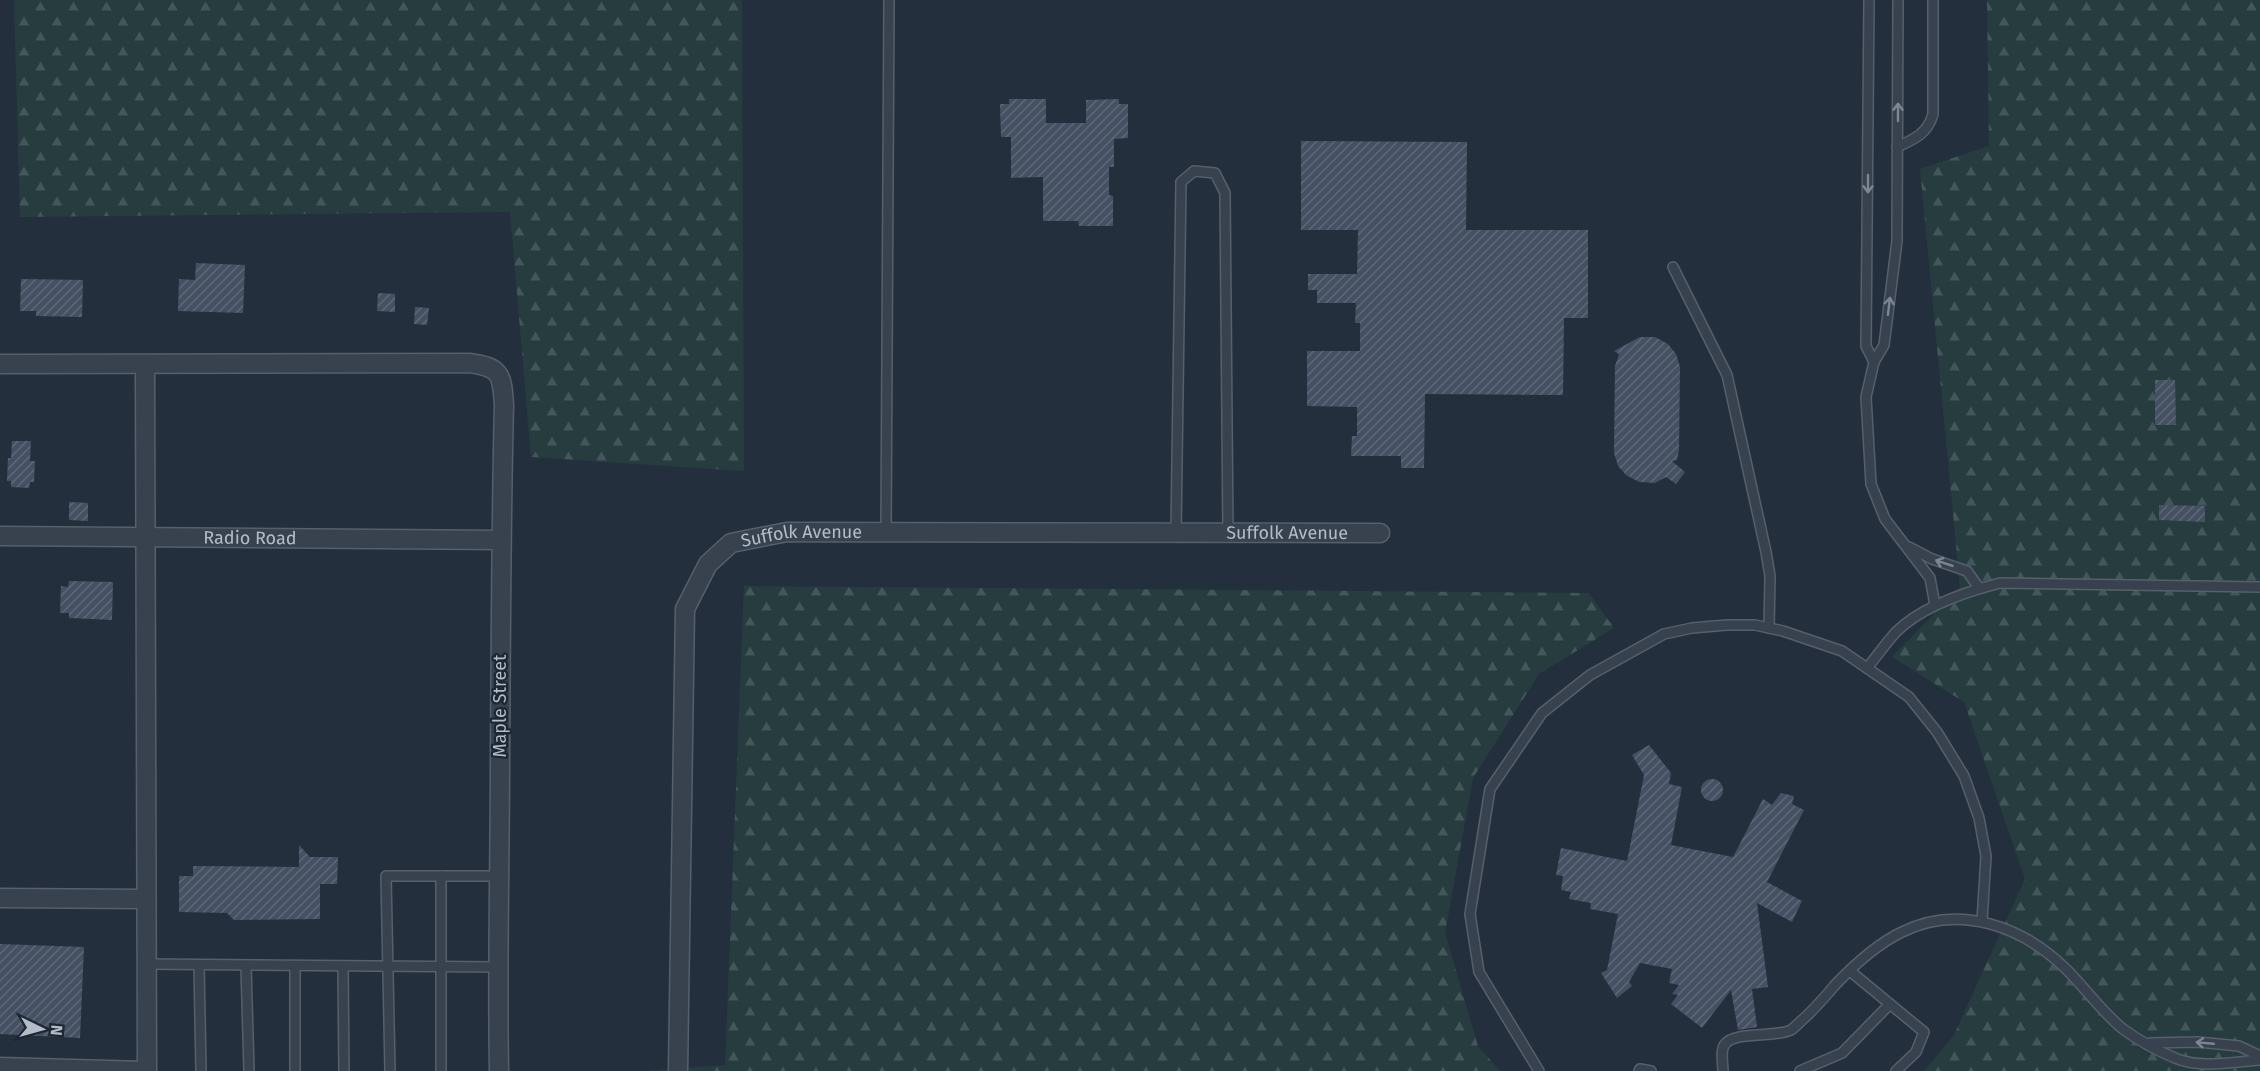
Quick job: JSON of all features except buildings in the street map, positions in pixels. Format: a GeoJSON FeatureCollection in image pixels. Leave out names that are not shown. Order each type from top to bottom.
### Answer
{"type":"FeatureCollection","features":[{"type":"Feature","properties":{"kind":"street","name":"Maple Street"},"geometry":{"type":"LineString","coordinates":[[0,364],[469,363],[488,365],[494,369],[503,384],[497,967],[499,1071]]}},
{"type":"Feature","properties":{"kind":"street"},"geometry":{"type":"LineString","coordinates":[[0,1067],[146,1071],[145,365]]}},
{"type":"Feature","properties":{"kind":"street","name":"Suffolk Avenue"},"geometry":{"type":"LineString","coordinates":[[678,1071],[685,609],[708,564],[731,543],[787,532],[1380,533]]}},
{"type":"Feature","properties":{"kind":"street","name":"Radio Road"},"geometry":{"type":"LineString","coordinates":[[0,536],[500,540]]}},
{"type":"Feature","properties":{"kind":"street"},"geometry":{"type":"LineString","coordinates":[[0,898],[146,899]]}},
{"type":"Feature","properties":{"kind":"lane"},"geometry":{"type":"LineString","coordinates":[[886,532],[890,0]]}},
{"type":"Feature","properties":{"kind":"lane"},"geometry":{"type":"LineString","coordinates":[[1869,0],[1866,346],[1874,362]]}},
{"type":"Feature","properties":{"kind":"lane"},"geometry":{"type":"LineString","coordinates":[[1898,0],[1897,241],[1884,345],[1874,362],[1866,397],[1871,484],[1885,519],[1930,578],[1935,605]]}},
{"type":"Feature","properties":{"kind":"lane"},"geometry":{"type":"LineString","coordinates":[[1897,147],[1916,139],[1930,125],[1933,114],[1933,0]]}},
{"type":"Feature","properties":{"kind":"lane"},"geometry":{"type":"LineString","coordinates":[[1176,532],[1181,182],[1194,171],[1215,173],[1225,193],[1228,532]]}},
{"type":"Feature","properties":{"kind":"lane"},"geometry":{"type":"LineString","coordinates":[[1673,267],[1727,375],[1770,576],[1769,628]]}},
{"type":"Feature","properties":{"kind":"lane"},"geometry":{"type":"LineString","coordinates":[[1904,544],[1932,559],[1967,571],[1979,588]]}},
{"type":"Feature","properties":{"kind":"lane"},"geometry":{"type":"LineString","coordinates":[[1867,668],[1898,631],[1935,605],[1979,588],[2000,583],[2260,587]]}},
{"type":"Feature","properties":{"kind":"lane"},"geometry":{"type":"LineString","coordinates":[[1539,1071],[1479,972],[1470,914],[1490,789],[1542,713],[1590,675],[1664,634],[1692,628],[1727,625],[1755,625],[1769,628],[1842,651],[1909,697],[1937,732],[1964,776],[1979,818],[1986,856],[1982,921]]}},
{"type":"Feature","properties":{"kind":"lane"},"geometry":{"type":"LineString","coordinates":[[390,1071],[386,876],[498,876]]}},
{"type":"Feature","properties":{"kind":"lane"},"geometry":{"type":"LineString","coordinates":[[441,876],[441,1071]]}},
{"type":"Feature","properties":{"kind":"lane"},"geometry":{"type":"LineString","coordinates":[[1723,1071],[1722,1050],[1725,1044],[1737,1038],[1791,1030],[1815,1010],[1850,971],[1872,951],[1902,932],[1928,922],[1958,920],[1982,921],[2013,931],[2041,946],[2123,1029],[2176,1059],[2206,1064],[2260,1058]]}},
{"type":"Feature","properties":{"kind":"lane"},"geometry":{"type":"LineString","coordinates":[[147,964],[497,967]]}},
{"type":"Feature","properties":{"kind":"lane"},"geometry":{"type":"LineString","coordinates":[[199,965],[201,1071]]}},
{"type":"Feature","properties":{"kind":"lane"},"geometry":{"type":"LineString","coordinates":[[246,966],[249,1071]]}},
{"type":"Feature","properties":{"kind":"lane"},"geometry":{"type":"LineString","coordinates":[[295,966],[295,1071]]}},
{"type":"Feature","properties":{"kind":"lane"},"geometry":{"type":"LineString","coordinates":[[343,967],[344,1071]]}},
{"type":"Feature","properties":{"kind":"lane"},"geometry":{"type":"LineString","coordinates":[[1850,971],[1924,1032],[1916,1052],[1896,1071]]}},
{"type":"Feature","properties":{"kind":"lane"},"geometry":{"type":"LineString","coordinates":[[1800,1071],[1842,1053],[1890,1004]]}},
{"type":"Feature","properties":{"kind":"lane"},"geometry":{"type":"LineString","coordinates":[[2148,1043],[2198,1042],[2239,1046],[2260,1058]]}},
{"type":"Feature","properties":{"kind":"lane"},"geometry":{"type":"LineString","coordinates":[[1639,1071],[1640,1069],[1651,1071]]}},
{"type":"Feature","properties":{"kind":"green space"},"geometry":{"type":"Polygon","coordinates":[[[14,0],[742,0],[744,471],[531,457],[510,212],[20,217],[14,0]]]}},
{"type":"Feature","properties":{"kind":"green space"},"geometry":{"type":"Polygon","coordinates":[[[1987,0],[2260,0],[2260,1071],[1924,1071],[1954,1035],[2025,879],[1964,702],[1892,657],[1960,587],[1920,169],[1989,146],[1987,0]]]}},
{"type":"Feature","properties":{"kind":"green space"},"geometry":{"type":"Polygon","coordinates":[[[744,586],[1589,593],[1614,628],[1539,674],[1473,778],[1445,933],[1478,1046],[1500,1071],[648,1071],[725,1065],[744,586]]]}}]}
